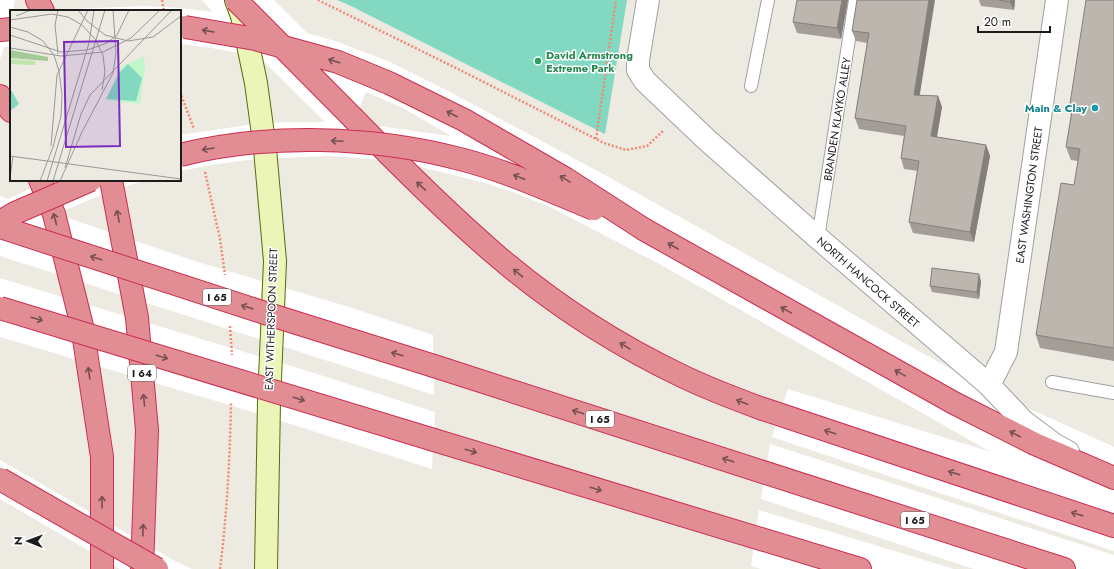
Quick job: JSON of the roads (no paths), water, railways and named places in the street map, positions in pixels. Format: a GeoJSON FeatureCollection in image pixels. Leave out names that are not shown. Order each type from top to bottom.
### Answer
{"type":"FeatureCollection","features":[{"type":"Feature","properties":{"kind":"highway"},"geometry":{"type":"LineString","coordinates":[[38,0],[43,10]]}},
{"type":"Feature","properties":{"kind":"highway"},"geometry":{"type":"LineString","coordinates":[[236,0],[406,171],[496,255],[566,308],[639,354],[719,392],[779,415],[1114,526]]}},
{"type":"Feature","properties":{"kind":"highway"},"geometry":{"type":"LineString","coordinates":[[181,27],[255,39],[338,62],[389,83],[464,120],[566,179],[645,230],[954,403],[1035,444],[1114,478]]}},
{"type":"Feature","properties":{"kind":"highway"},"geometry":{"type":"LineString","coordinates":[[0,30],[10,29]]}},
{"type":"Feature","properties":{"kind":"highway"},"geometry":{"type":"LineString","coordinates":[[0,96],[10,110]]}},
{"type":"Feature","properties":{"kind":"highway"},"geometry":{"type":"LineString","coordinates":[[181,155],[237,144],[281,141],[324,140],[367,143],[414,149],[461,159],[513,175],[645,230]]}},
{"type":"Feature","properties":{"kind":"highway"},"geometry":{"type":"LineString","coordinates":[[40,181],[54,214],[82,326],[102,457],[102,569]]}},
{"type":"Feature","properties":{"kind":"highway"},"geometry":{"type":"LineString","coordinates":[[0,222],[15,213],[89,181]]}},
{"type":"Feature","properties":{"kind":"highway","name":"I 64"},"geometry":{"type":"LineString","coordinates":[[111,181],[137,318],[146,423],[142,569]]}},
{"type":"Feature","properties":{"kind":"highway","name":"I 65"},"geometry":{"type":"LineString","coordinates":[[0,227],[1064,569]]}},
{"type":"Feature","properties":{"kind":"highway"},"geometry":{"type":"LineString","coordinates":[[0,308],[860,569]]}},
{"type":"Feature","properties":{"kind":"highway"},"geometry":{"type":"LineString","coordinates":[[0,479],[157,569]]}},
{"type":"Feature","properties":{"kind":"street","name":"EAST WITHERSPOON STREET"},"geometry":{"type":"LineString","coordinates":[[236,0],[242,16],[256,83],[265,149],[275,261],[269,402],[266,569]]}},
{"type":"Feature","properties":{"kind":"street","name":"NORTH HANCOCK STREET"},"geometry":{"type":"LineString","coordinates":[[648,0],[638,60],[638,70],[645,81],[818,238],[989,385],[1023,421],[1055,445],[1090,464],[1114,469]]}},
{"type":"Feature","properties":{"kind":"street","name":"EAST WASHINGTON STREET"},"geometry":{"type":"LineString","coordinates":[[989,385],[1006,352],[1057,0]]}},
{"type":"Feature","properties":{"kind":"lane"},"geometry":{"type":"LineString","coordinates":[[751,86],[768,0]]}},
{"type":"Feature","properties":{"kind":"lane","name":"BRANDEN KLAYKO ALLEY"},"geometry":{"type":"LineString","coordinates":[[818,238],[855,0]]}},
{"type":"Feature","properties":{"kind":"lane"},"geometry":{"type":"LineString","coordinates":[[1052,382],[1114,393]]}},
{"type":"Feature","properties":{"kind":"place","name":"David Armstrong Extreme Park"},"geometry":{"type":"Point","coordinates":[538,61]}},
{"type":"Feature","properties":{"kind":"place","name":"Main & Clay"},"geometry":{"type":"Point","coordinates":[1095,108]}}]}
